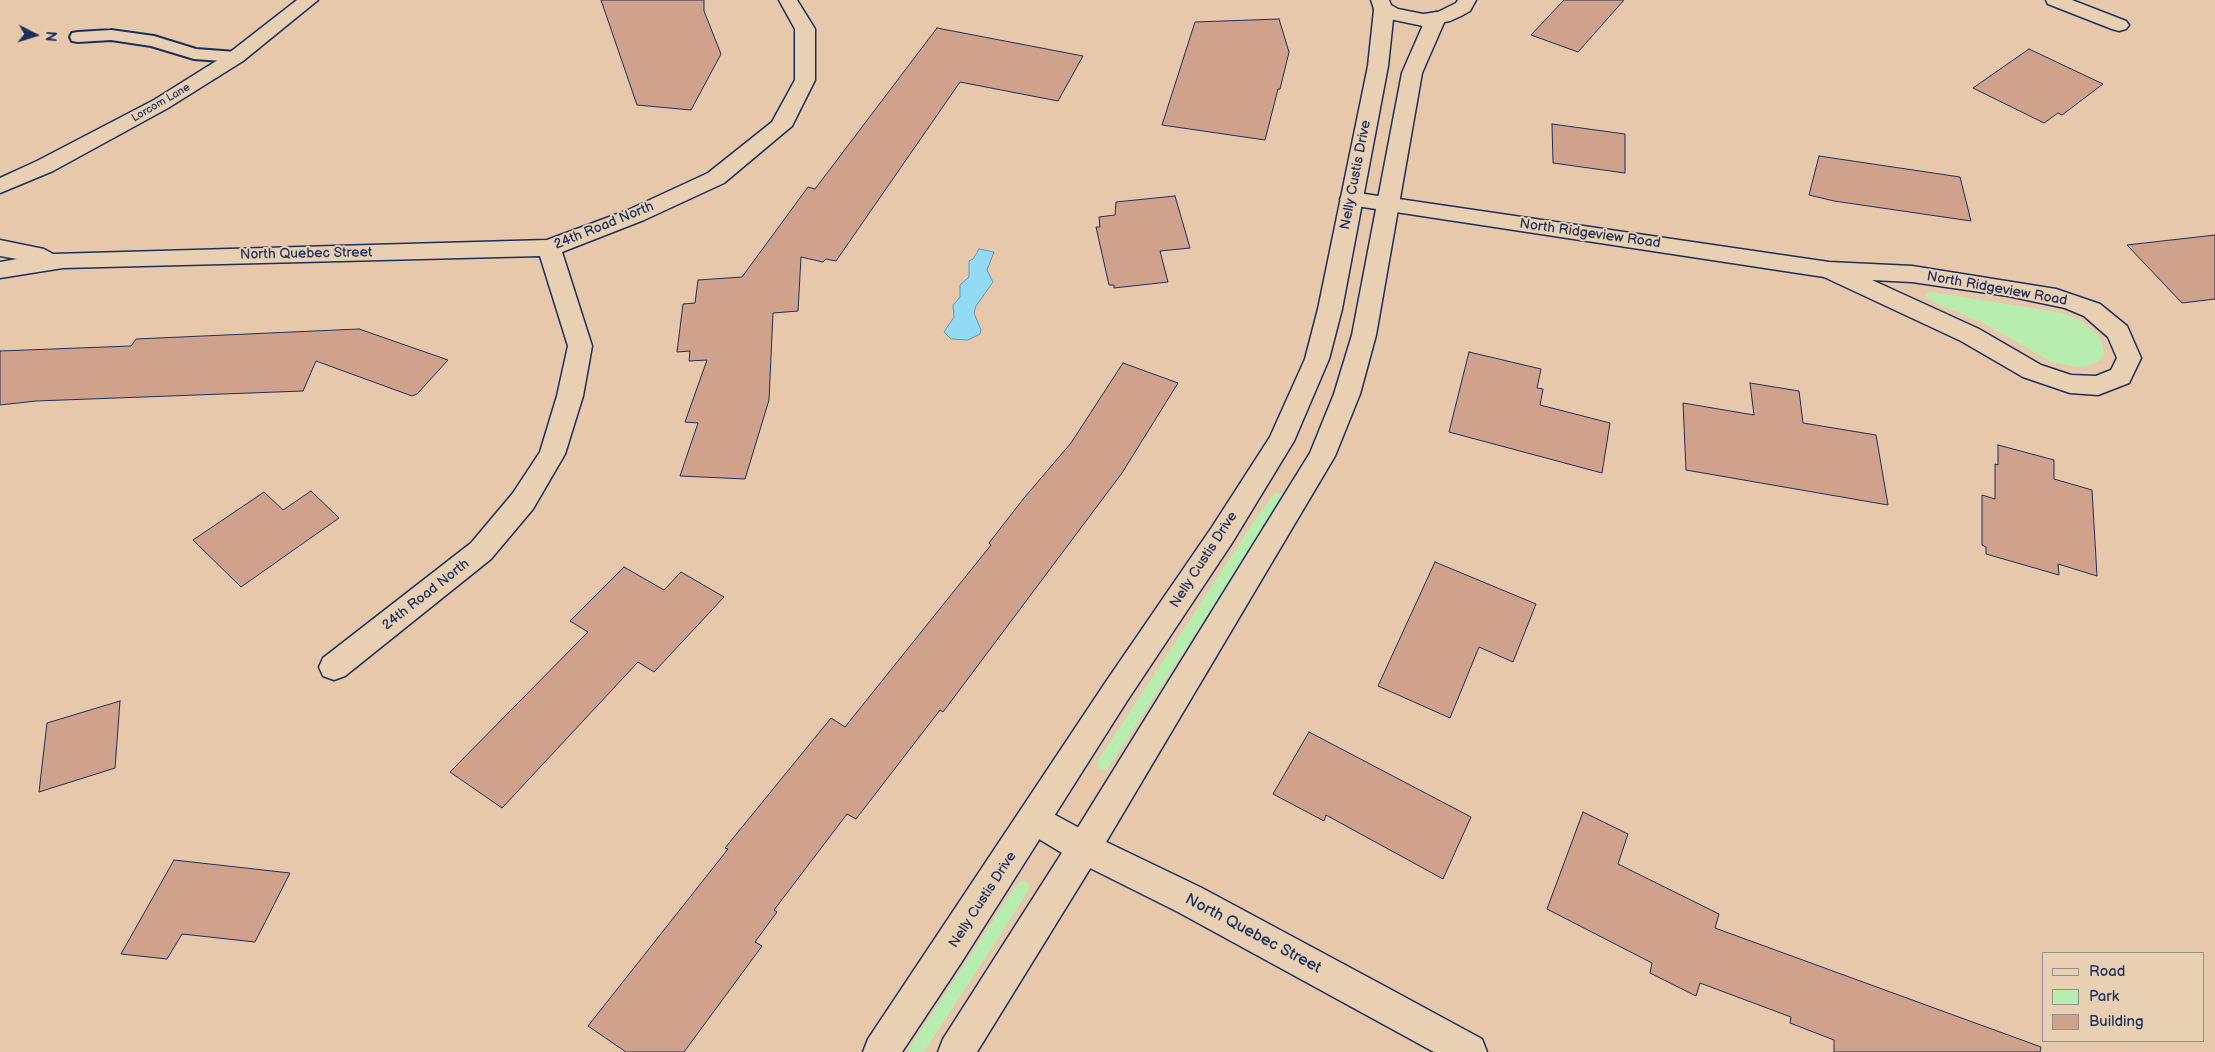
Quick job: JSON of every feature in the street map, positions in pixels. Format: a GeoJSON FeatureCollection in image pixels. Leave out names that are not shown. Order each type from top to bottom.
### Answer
{"type":"FeatureCollection","features":[{"type":"Feature","properties":{"kind":"street","name":"Lorcom Lane"},"geometry":{"type":"LineString","coordinates":[[0,186],[45,166],[162,104],[236,58],[309,0]]}},
{"type":"Feature","properties":{"kind":"street","name":"24th Road North"},"geometry":{"type":"LineString","coordinates":[[334,667],[482,552],[523,502],[552,454],[570,396],[580,346],[549,248],[636,215],[716,178],[781,126],[805,80],[805,29],[788,0]]}},
{"type":"Feature","properties":{"kind":"street"},"geometry":{"type":"LineString","coordinates":[[1377,4],[1392,14],[1414,19],[1436,18],[1458,10],[1467,0]]}},
{"type":"Feature","properties":{"kind":"street"},"geometry":{"type":"LineString","coordinates":[[2055,0],[2119,25]]}},
{"type":"Feature","properties":{"kind":"street","name":"Nelly Custis Drive"},"geometry":{"type":"LineString","coordinates":[[881,1052],[1035,819],[1116,692],[1222,535],[1281,441],[1317,359],[1330,309],[1378,66],[1377,4]]}},
{"type":"Feature","properties":{"kind":"street"},"geometry":{"type":"LineString","coordinates":[[956,1052],[1084,848],[1322,456],[1347,394],[1364,336],[1412,73],[1436,18]]}},
{"type":"Feature","properties":{"kind":"street","name":"North Ridgeview Road"},"geometry":{"type":"LineString","coordinates":[[1351,199],[1829,270],[1912,274],[2008,288],[2074,302],[2092,310],[2118,332],[2129,358],[2120,376],[2098,386],[2070,384],[2032,372],[1970,335],[1829,270]]}},
{"type":"Feature","properties":{"kind":"street","name":"North Quebec Street"},"geometry":{"type":"LineString","coordinates":[[0,248],[63,260]]}},
{"type":"Feature","properties":{"kind":"street","name":"North Quebec Street"},"geometry":{"type":"LineString","coordinates":[[0,270],[63,260],[549,248]]}},
{"type":"Feature","properties":{"kind":"street"},"geometry":{"type":"LineString","coordinates":[[1281,441],[1322,456]]}},
{"type":"Feature","properties":{"kind":"street","name":"North Quebec Street"},"geometry":{"type":"LineString","coordinates":[[1035,819],[1084,848],[1199,904],[1469,1052]]}},
{"type":"Feature","properties":{"kind":"lane"},"geometry":{"type":"LineString","coordinates":[[78,36],[111,35],[154,40],[194,54],[236,58]]}},
{"type":"Feature","properties":{"kind":"green space"},"geometry":{"type":"Polygon","coordinates":[[[1930,292],[2063,313],[2082,322],[2098,335],[2103,345],[2104,354],[2099,361],[2088,366],[2077,367],[2052,362],[1983,323],[1929,300],[1925,295],[1930,292]]]}},
{"type":"Feature","properties":{"kind":"green space"},"geometry":{"type":"Polygon","coordinates":[[[1275,493],[1282,494],[1283,499],[1110,765],[1106,770],[1098,769],[1097,762],[1257,517],[1275,493]]]}},
{"type":"Feature","properties":{"kind":"green space"},"geometry":{"type":"Polygon","coordinates":[[[1022,881],[1028,883],[1029,890],[924,1052],[907,1052],[1016,886],[1022,881]]]}},
{"type":"Feature","properties":{"kind":"water"},"geometry":{"type":"Polygon","coordinates":[[[979,249],[994,252],[987,270],[993,282],[976,306],[974,313],[981,330],[980,334],[968,340],[951,339],[944,332],[954,317],[953,305],[960,297],[960,285],[969,277],[969,261],[973,259],[979,249]]]}},
{"type":"Feature","properties":{"kind":"building"},"geometry":{"type":"Polygon","coordinates":[[[601,0],[704,0],[704,11],[721,54],[691,110],[637,105],[601,0]]]}},
{"type":"Feature","properties":{"kind":"building"},"geometry":{"type":"Polygon","coordinates":[[[1564,0],[1624,0],[1578,52],[1531,35],[1564,0]]]}},
{"type":"Feature","properties":{"kind":"building"},"geometry":{"type":"Polygon","coordinates":[[[1279,19],[1289,52],[1265,140],[1162,125],[1195,22],[1279,19]]]}},
{"type":"Feature","properties":{"kind":"building"},"geometry":{"type":"Polygon","coordinates":[[[937,28],[1083,56],[1058,101],[960,82],[836,261],[826,259],[823,262],[801,257],[798,311],[773,313],[769,400],[745,479],[680,476],[698,423],[685,422],[707,360],[689,361],[690,351],[677,352],[683,304],[695,303],[698,280],[742,277],[808,187],[815,189],[937,28]]]}},
{"type":"Feature","properties":{"kind":"building"},"geometry":{"type":"Polygon","coordinates":[[[2029,49],[2103,84],[2062,115],[2058,113],[2044,123],[1973,88],[2029,49]]]}},
{"type":"Feature","properties":{"kind":"building"},"geometry":{"type":"Polygon","coordinates":[[[1552,124],[1625,134],[1625,173],[1553,163],[1552,124]]]}},
{"type":"Feature","properties":{"kind":"building"},"geometry":{"type":"Polygon","coordinates":[[[1819,156],[1960,177],[1971,221],[1834,201],[1809,195],[1819,156]]]}},
{"type":"Feature","properties":{"kind":"building"},"geometry":{"type":"Polygon","coordinates":[[[1175,196],[1190,248],[1160,251],[1168,282],[1114,288],[1114,285],[1109,285],[1096,227],[1100,227],[1099,217],[1115,215],[1116,202],[1175,196]]]}},
{"type":"Feature","properties":{"kind":"building"},"geometry":{"type":"Polygon","coordinates":[[[2215,235],[2215,299],[2182,303],[2127,245],[2215,235]]]}},
{"type":"Feature","properties":{"kind":"building"},"geometry":{"type":"Polygon","coordinates":[[[359,329],[448,360],[417,394],[412,396],[316,361],[303,391],[36,401],[0,405],[0,351],[131,346],[136,339],[359,329]]]}},
{"type":"Feature","properties":{"kind":"building"},"geometry":{"type":"Polygon","coordinates":[[[1469,352],[1541,369],[1537,388],[1543,389],[1540,405],[1610,423],[1602,473],[1449,432],[1469,352]]]}},
{"type":"Feature","properties":{"kind":"building"},"geometry":{"type":"Polygon","coordinates":[[[1123,363],[1178,383],[1122,473],[943,712],[940,710],[856,819],[847,814],[774,910],[777,912],[755,942],[762,946],[684,1052],[626,1052],[588,1026],[728,849],[725,848],[831,718],[845,727],[991,545],[989,543],[1024,498],[1071,443],[1123,363]]]}},
{"type":"Feature","properties":{"kind":"building"},"geometry":{"type":"Polygon","coordinates":[[[1750,383],[1799,391],[1803,423],[1876,435],[1888,505],[1686,470],[1683,403],[1754,415],[1750,383]]]}},
{"type":"Feature","properties":{"kind":"building"},"geometry":{"type":"Polygon","coordinates":[[[1998,445],[2054,460],[2054,479],[2092,490],[2097,576],[2058,564],[2059,575],[1986,554],[1986,547],[1982,545],[1982,495],[1995,499],[1995,464],[1998,465],[1998,445]]]}},
{"type":"Feature","properties":{"kind":"building"},"geometry":{"type":"Polygon","coordinates":[[[311,491],[339,518],[241,587],[193,540],[264,492],[283,510],[311,491]]]}},
{"type":"Feature","properties":{"kind":"building"},"geometry":{"type":"Polygon","coordinates":[[[1435,562],[1536,604],[1513,662],[1479,647],[1450,718],[1378,686],[1435,562]]]}},
{"type":"Feature","properties":{"kind":"building"},"geometry":{"type":"Polygon","coordinates":[[[624,567],[664,590],[681,572],[724,597],[654,672],[638,662],[502,808],[450,772],[588,632],[570,621],[624,567]]]}},
{"type":"Feature","properties":{"kind":"building"},"geometry":{"type":"Polygon","coordinates":[[[120,701],[115,768],[39,792],[47,723],[120,701]]]}},
{"type":"Feature","properties":{"kind":"building"},"geometry":{"type":"Polygon","coordinates":[[[1309,732],[1471,817],[1443,879],[1326,815],[1324,821],[1273,794],[1309,732]]]}},
{"type":"Feature","properties":{"kind":"building"},"geometry":{"type":"Polygon","coordinates":[[[1583,812],[1628,834],[1618,864],[1719,914],[1715,928],[2041,1047],[2040,1052],[1834,1052],[1834,1040],[1790,1023],[1791,1017],[1700,983],[1696,996],[1650,973],[1652,963],[1547,909],[1583,812]]]}},
{"type":"Feature","properties":{"kind":"building"},"geometry":{"type":"Polygon","coordinates":[[[174,860],[290,873],[255,942],[182,934],[167,959],[121,954],[174,860]]]}}]}
